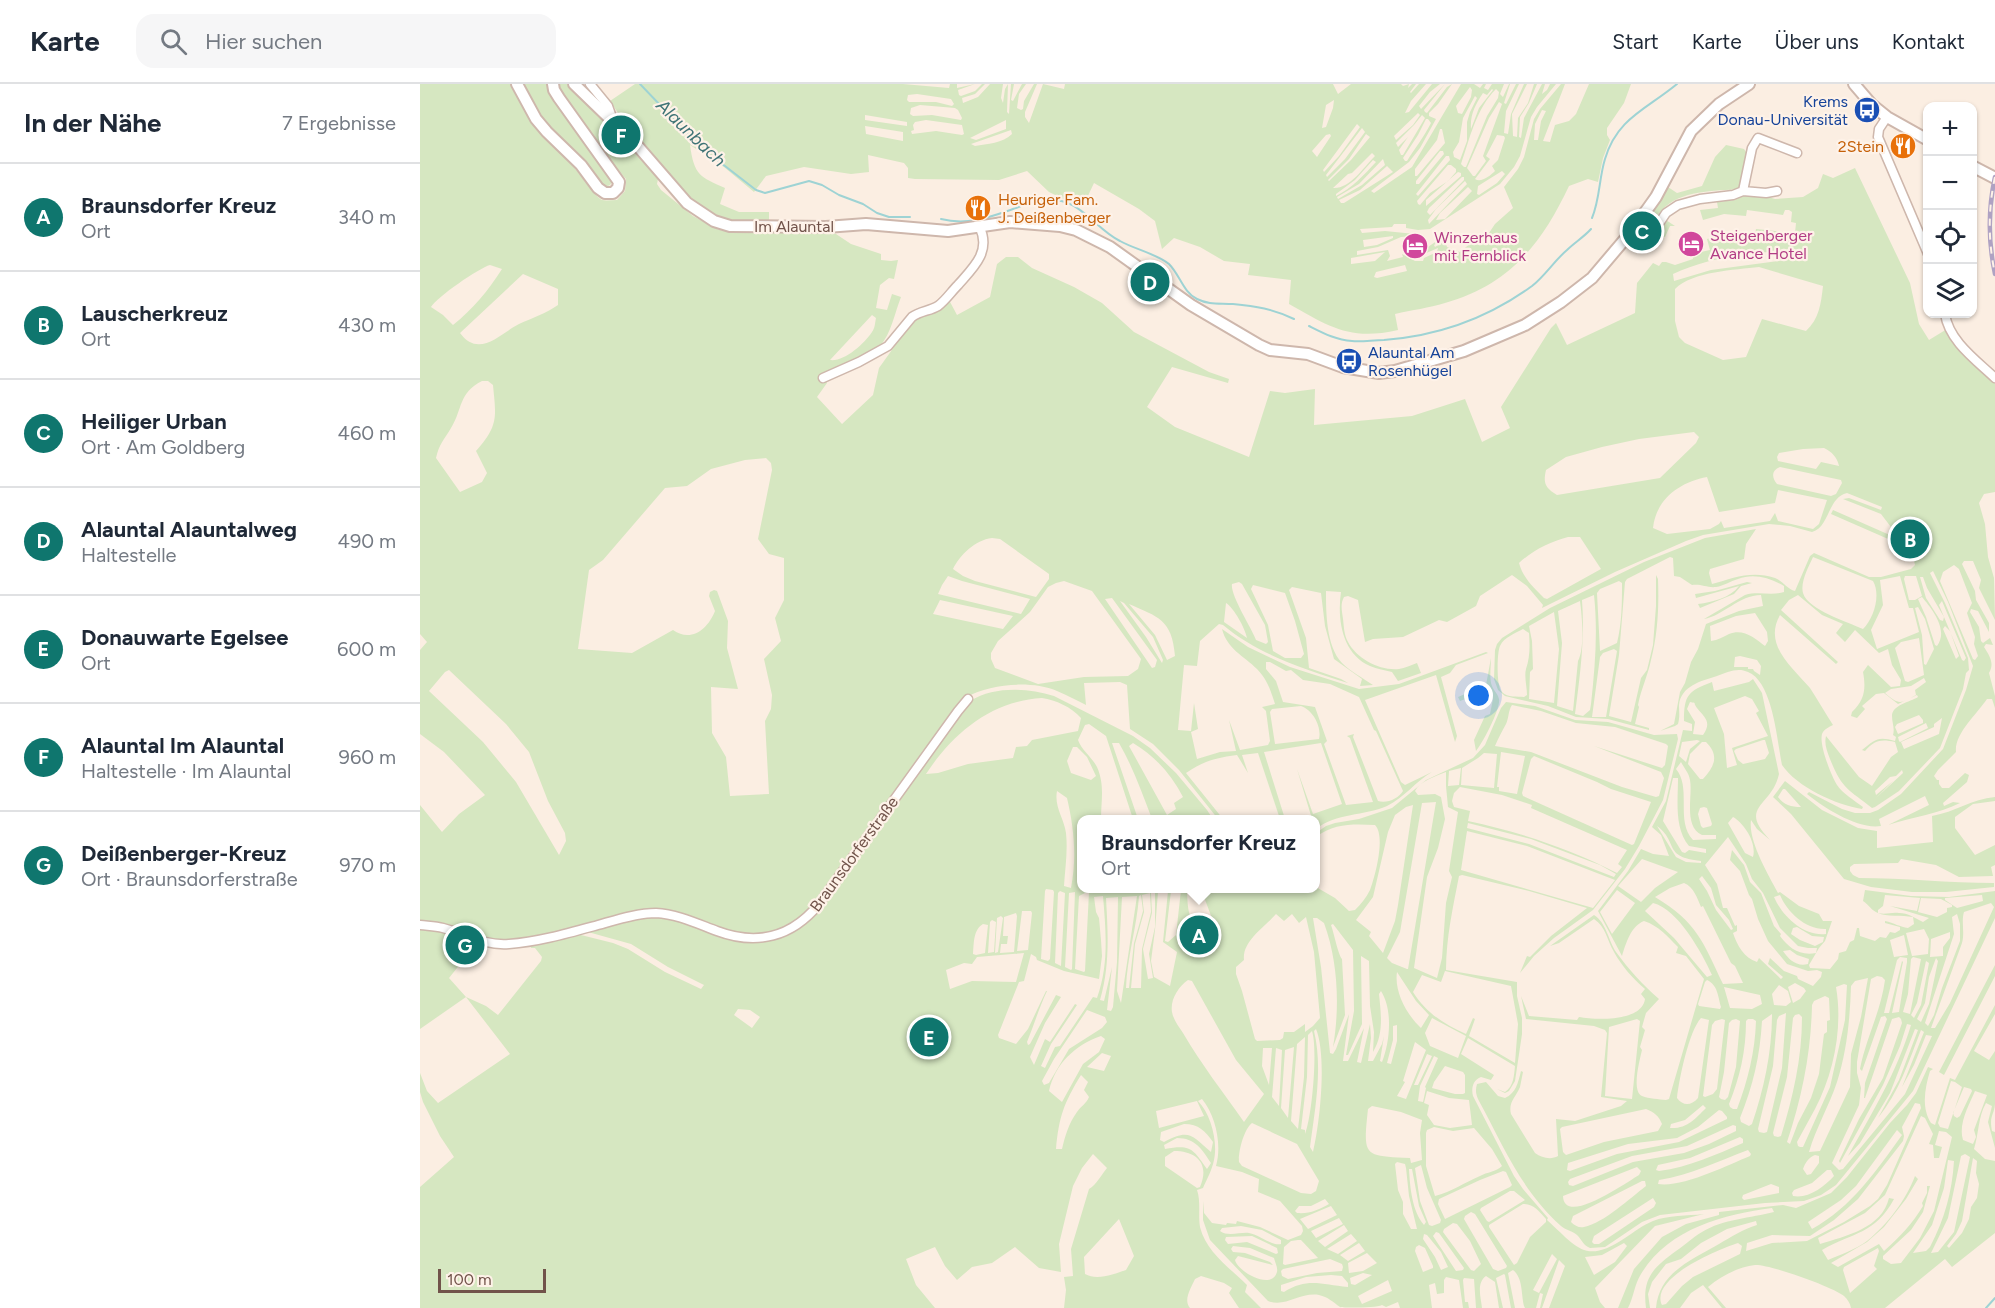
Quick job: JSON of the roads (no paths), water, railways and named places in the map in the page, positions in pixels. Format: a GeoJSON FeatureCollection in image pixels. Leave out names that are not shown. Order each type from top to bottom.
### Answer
{"type":"FeatureCollection","features":[{"type":"Feature","properties":{"kind":"street"},"geometry":{"type":"LineString","coordinates":[[518,84],[536,119],[547,132],[581,165],[598,188],[605,193],[613,193],[618,188],[619,182],[559,98],[553,84]]}},
{"type":"Feature","properties":{"kind":"street"},"geometry":{"type":"LineString","coordinates":[[574,84],[613,121]]}},
{"type":"Feature","properties":{"kind":"street","name":"Im Alauntal"},"geometry":{"type":"LineString","coordinates":[[590,84],[608,106],[613,121],[687,203],[714,221],[730,226],[826,227],[866,224],[948,231],[1010,222],[1060,226],[1077,230],[1110,247],[1191,305],[1259,345],[1270,350],[1308,354],[1343,367],[1379,374],[1464,351],[1525,324],[1561,302],[1587,281],[1631,232],[1656,197],[1691,131],[1719,104],[1749,84]]}},
{"type":"Feature","properties":{"kind":"street"},"geometry":{"type":"LineString","coordinates":[[1854,84],[1872,105],[1887,117],[1923,137]]}},
{"type":"Feature","properties":{"kind":"street"},"geometry":{"type":"LineString","coordinates":[[1887,117],[1879,129],[1878,137],[1923,242]]}},
{"type":"Feature","properties":{"kind":"street"},"geometry":{"type":"LineString","coordinates":[[1743,191],[1752,148],[1758,138],[1797,153]]}},
{"type":"Feature","properties":{"kind":"street"},"geometry":{"type":"LineString","coordinates":[[1977,169],[1995,178]]}},
{"type":"Feature","properties":{"kind":"street"},"geometry":{"type":"LineString","coordinates":[[1631,232],[1647,239],[1653,234],[1666,213],[1678,205],[1700,199],[1733,195],[1743,191],[1766,193],[1777,191]]}},
{"type":"Feature","properties":{"kind":"street"},"geometry":{"type":"LineString","coordinates":[[823,378],[888,346],[916,314],[936,307],[945,300],[980,257],[984,236],[980,228]]}},
{"type":"Feature","properties":{"kind":"street"},"geometry":{"type":"LineString","coordinates":[[1946,318],[1962,347],[1995,378]]}},
{"type":"Feature","properties":{"kind":"street","name":"Braunsdorferstraße"},"geometry":{"type":"LineString","coordinates":[[420,925],[444,928],[480,942],[498,944],[547,938],[656,913],[739,937],[760,938],[795,928],[808,918],[819,904],[968,699]]}},
{"type":"Feature","properties":{"kind":"waterway","name":"Alaunbach"},"geometry":{"type":"LineString","coordinates":[[640,84],[706,153],[756,190],[765,193],[809,181],[863,204],[877,213],[889,217],[910,217]]}},
{"type":"Feature","properties":{"kind":"waterway","name":"Alaunbach"},"geometry":{"type":"LineString","coordinates":[[1592,218],[1610,145],[1625,124],[1677,84]]}},
{"type":"Feature","properties":{"kind":"waterway","name":"Alaunbach"},"geometry":{"type":"LineString","coordinates":[[941,219],[970,221],[1040,200],[1066,202],[1082,211],[1112,236],[1169,264],[1188,292],[1197,299],[1210,303],[1264,308],[1294,319]]}},
{"type":"Feature","properties":{"kind":"waterway","name":"Alaunbach"},"geometry":{"type":"LineString","coordinates":[[1309,326],[1335,338],[1360,341],[1404,338],[1461,324],[1498,307],[1532,286],[1562,254],[1591,229]]}},
{"type":"Feature","properties":{"kind":"waterway"},"geometry":{"type":"LineString","coordinates":[[1986,1308],[1995,1298]]}},
{"type":"Feature","properties":{"kind":"railway"},"geometry":{"type":"LineString","coordinates":[[1995,177],[1990,225],[1995,274]]}},
{"type":"Feature","properties":{"kind":"place","name":"Krems Donau-Universität"},"geometry":{"type":"Point","coordinates":[1867,110]}},
{"type":"Feature","properties":{"kind":"place","name":"Alauntal Im Alauntal"},"geometry":{"type":"Point","coordinates":[621,135]}},
{"type":"Feature","properties":{"kind":"place","name":"2Stein"},"geometry":{"type":"Point","coordinates":[1903,146]}},
{"type":"Feature","properties":{"kind":"place","name":"Heuriger Fam. J. Deißenberger"},"geometry":{"type":"Point","coordinates":[978,208]}},
{"type":"Feature","properties":{"kind":"place","name":"Heiliger Urban"},"geometry":{"type":"Point","coordinates":[1642,231]}},
{"type":"Feature","properties":{"kind":"place","name":"Steigenberger Avance Hotel"},"geometry":{"type":"Point","coordinates":[1691,244]}},
{"type":"Feature","properties":{"kind":"place","name":"Winzerhaus mit Fernblick"},"geometry":{"type":"Point","coordinates":[1415,246]}},
{"type":"Feature","properties":{"kind":"place","name":"Alauntal Alauntalweg"},"geometry":{"type":"Point","coordinates":[1150,282]}},
{"type":"Feature","properties":{"kind":"place","name":"Alauntal Am Rosenhügel"},"geometry":{"type":"Point","coordinates":[1349,361]}},
{"type":"Feature","properties":{"kind":"place","name":"Lauscherkreuz"},"geometry":{"type":"Point","coordinates":[1910,539]}},
{"type":"Feature","properties":{"kind":"place","name":"Braunsdorfer Kreuz"},"geometry":{"type":"Point","coordinates":[1199,935]}},
{"type":"Feature","properties":{"kind":"place","name":"Deißenberger-Kreuz"},"geometry":{"type":"Point","coordinates":[465,945]}},
{"type":"Feature","properties":{"kind":"place","name":"Donauwarte Egelsee"},"geometry":{"type":"Point","coordinates":[929,1037]}}]}
